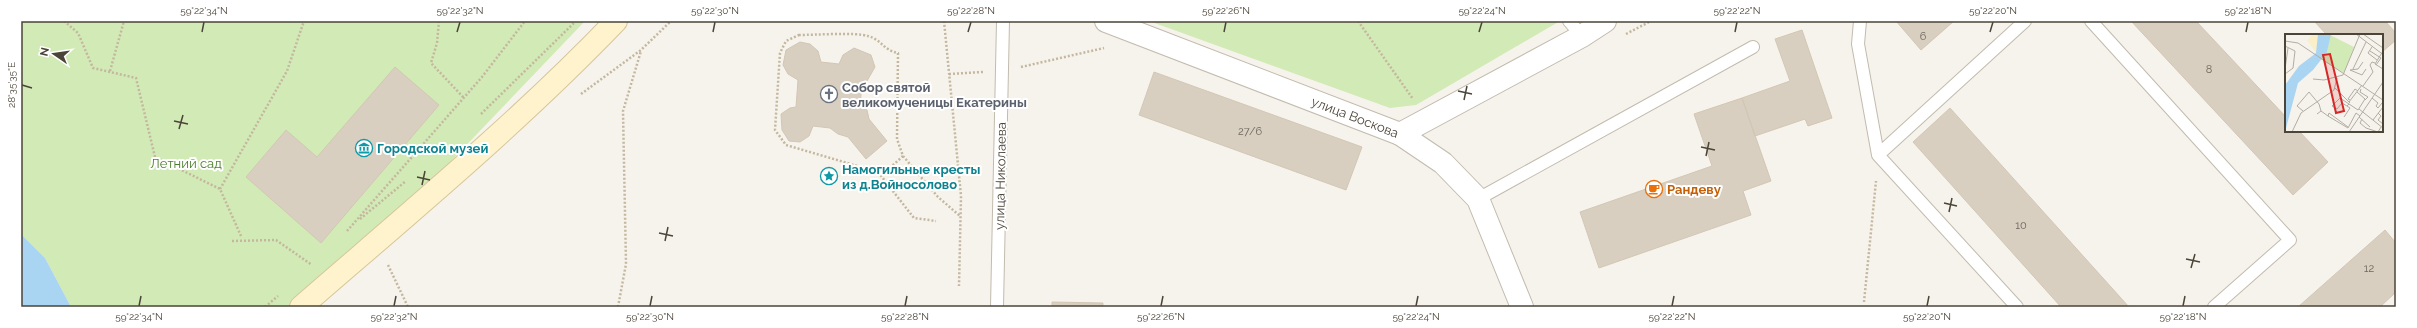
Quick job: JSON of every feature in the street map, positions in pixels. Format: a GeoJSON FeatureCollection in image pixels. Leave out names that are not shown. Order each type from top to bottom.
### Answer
{"type":"FeatureCollection","features":[{"type":"Feature","properties":{"kind":"main road"},"geometry":{"type":"LineString","coordinates":[[301,307],[471,159],[582,56],[616,21]]}},
{"type":"Feature","properties":{"kind":"street","name":"улица Воскова"},"geometry":{"type":"LineString","coordinates":[[1106,21],[1400,134],[1443,163],[1478,199],[1522,307]]}},
{"type":"Feature","properties":{"kind":"street"},"geometry":{"type":"LineString","coordinates":[[1400,134],[1427,120],[1575,29],[1605,21]]}},
{"type":"Feature","properties":{"kind":"lane","name":"улица Николаева"},"geometry":{"type":"LineString","coordinates":[[998,307],[1003,21]]}},
{"type":"Feature","properties":{"kind":"lane"},"geometry":{"type":"LineString","coordinates":[[1860,21],[1858,44],[1878,155],[2017,307]]}},
{"type":"Feature","properties":{"kind":"lane"},"geometry":{"type":"LineString","coordinates":[[1878,155],[2025,21]]}},
{"type":"Feature","properties":{"kind":"lane"},"geometry":{"type":"LineString","coordinates":[[2092,21],[2290,240],[2214,307]]}},
{"type":"Feature","properties":{"kind":"lane"},"geometry":{"type":"LineString","coordinates":[[1478,199],[1753,47]]}},
{"type":"Feature","properties":{"kind":"path"},"geometry":{"type":"LineString","coordinates":[[64,21],[78,33],[93,68],[136,78],[155,157],[220,189],[241,236]]}},
{"type":"Feature","properties":{"kind":"path"},"geometry":{"type":"LineString","coordinates":[[110,71],[124,21]]}},
{"type":"Feature","properties":{"kind":"path"},"geometry":{"type":"LineString","coordinates":[[220,189],[287,71],[304,21]]}},
{"type":"Feature","properties":{"kind":"path"},"geometry":{"type":"LineString","coordinates":[[439,21],[437,43],[431,62],[464,98]]}},
{"type":"Feature","properties":{"kind":"path"},"geometry":{"type":"LineString","coordinates":[[407,180],[354,224],[464,98],[525,21]]}},
{"type":"Feature","properties":{"kind":"path"},"geometry":{"type":"LineString","coordinates":[[476,118],[576,21]]}},
{"type":"Feature","properties":{"kind":"path"},"geometry":{"type":"LineString","coordinates":[[944,21],[961,196],[958,286]]}},
{"type":"Feature","properties":{"kind":"path"},"geometry":{"type":"LineString","coordinates":[[1358,21],[1427,120]]}},
{"type":"Feature","properties":{"kind":"path"},"geometry":{"type":"LineString","coordinates":[[936,221],[914,218],[878,172],[786,145],[775,130],[780,53],[786,41],[799,35],[867,36],[878,41],[887,51],[898,53],[897,139],[903,156],[938,197],[960,216]]}},
{"type":"Feature","properties":{"kind":"path"},"geometry":{"type":"LineString","coordinates":[[618,307],[626,264],[623,111],[641,50]]}},
{"type":"Feature","properties":{"kind":"path"},"geometry":{"type":"LineString","coordinates":[[1864,302],[1878,155]]}},
{"type":"Feature","properties":{"kind":"path"},"geometry":{"type":"LineString","coordinates":[[878,172],[892,166],[903,156]]}},
{"type":"Feature","properties":{"kind":"path"},"geometry":{"type":"LineString","coordinates":[[232,240],[276,240],[315,266]]}},
{"type":"Feature","properties":{"kind":"path"},"geometry":{"type":"LineString","coordinates":[[387,264],[408,307]]}},
{"type":"Feature","properties":{"kind":"green space","name":"Летний сад"},"geometry":{"type":"Polygon","coordinates":[[[21,21],[585,21],[364,252],[297,307],[71,307],[45,258],[21,234],[21,21]]]}},
{"type":"Feature","properties":{"kind":"green space"},"geometry":{"type":"Polygon","coordinates":[[[1149,21],[1560,21],[1416,105],[1390,108],[1149,21]]]}},
{"type":"Feature","properties":{"kind":"water"},"geometry":{"type":"Polygon","coordinates":[[[21,234],[45,258],[71,307],[21,307],[21,234]]]}},
{"type":"Feature","properties":{"kind":"building"},"geometry":{"type":"Polygon","coordinates":[[[1896,21],[1954,21],[1921,50],[1896,21]]]}},
{"type":"Feature","properties":{"kind":"building"},"geometry":{"type":"Polygon","coordinates":[[[2131,21],[2196,21],[2285,116],[2285,132],[2300,132],[2328,162],[2293,195],[2131,21]]]}},
{"type":"Feature","properties":{"kind":"building"},"geometry":{"type":"Polygon","coordinates":[[[2314,21],[2385,21],[2396,33],[2396,40],[2383,51],[2383,34],[2326,34],[2314,21]]]}},
{"type":"Feature","properties":{"kind":"building"},"geometry":{"type":"Polygon","coordinates":[[[1802,30],[1832,118],[1808,126],[1805,119],[1755,136],[1742,98],[1790,81],[1775,39],[1802,30]]]}},
{"type":"Feature","properties":{"kind":"building","name":"Собор святой великомученицы Екатерины"},"geometry":{"type":"Polygon","coordinates":[[[800,42],[810,44],[818,51],[821,62],[839,64],[843,55],[854,48],[871,55],[875,67],[867,81],[862,83],[860,106],[867,110],[869,119],[887,141],[866,159],[848,137],[838,134],[830,128],[813,126],[809,136],[800,142],[789,141],[782,130],[781,114],[790,108],[796,107],[798,80],[788,74],[783,65],[786,50],[800,42]]]}},
{"type":"Feature","properties":{"kind":"building","name":"Городской музей"},"geometry":{"type":"Polygon","coordinates":[[[395,67],[439,105],[321,243],[246,177],[286,130],[317,157],[395,67]]]}},
{"type":"Feature","properties":{"kind":"building"},"geometry":{"type":"Polygon","coordinates":[[[1154,72],[1362,147],[1346,190],[1139,115],[1154,72]]]}},
{"type":"Feature","properties":{"kind":"building"},"geometry":{"type":"Polygon","coordinates":[[[1742,98],[1771,181],[1743,191],[1751,215],[1599,268],[1580,212],[1712,166],[1694,114],[1742,98]]]}},
{"type":"Feature","properties":{"kind":"building"},"geometry":{"type":"Polygon","coordinates":[[[1950,108],[2129,307],[2061,307],[1913,142],[1950,108]]]}},
{"type":"Feature","properties":{"kind":"building"},"geometry":{"type":"Polygon","coordinates":[[[2385,230],[2396,243],[2396,292],[2380,307],[2298,307],[2385,230]]]}},
{"type":"Feature","properties":{"kind":"building"},"geometry":{"type":"Polygon","coordinates":[[[1052,302],[1103,303],[1103,307],[1052,307],[1052,302]]]}},
{"type":"Feature","properties":{"kind":"place","name":"Собор святой великомученицы Екатерины"},"geometry":{"type":"Point","coordinates":[829,94]}},
{"type":"Feature","properties":{"kind":"place","name":"Городской музей"},"geometry":{"type":"Point","coordinates":[364,148]}},
{"type":"Feature","properties":{"kind":"place","name":"Намогильные кресты из д.Войносолово"},"geometry":{"type":"Point","coordinates":[829,176]}},
{"type":"Feature","properties":{"kind":"place","name":"Рандеву"},"geometry":{"type":"Point","coordinates":[1654,189]}}]}
